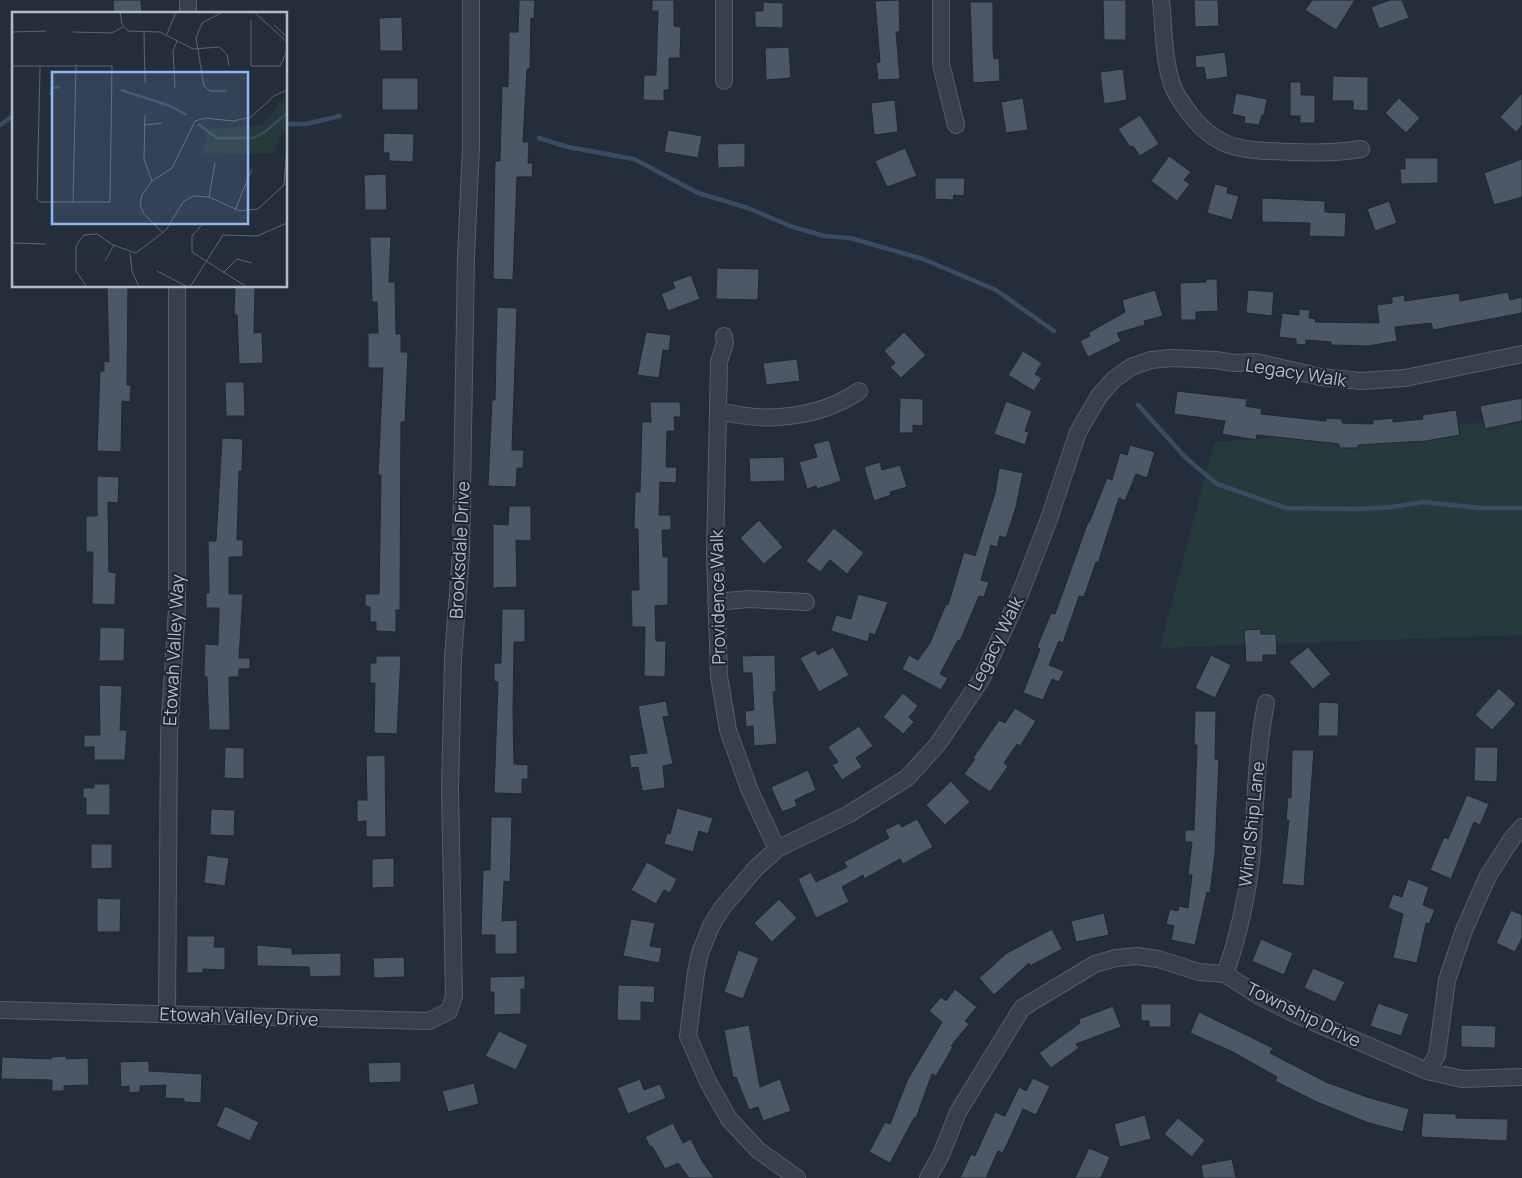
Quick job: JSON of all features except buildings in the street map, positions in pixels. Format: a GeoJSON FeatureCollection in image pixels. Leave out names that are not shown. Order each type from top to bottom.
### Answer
{"type":"FeatureCollection","features":[{"type":"Feature","properties":{"kind":"street","name":"Brooksdale Drive"},"geometry":{"type":"LineString","coordinates":[[454,986],[450,790],[453,658],[461,553],[466,256],[472,113],[472,0]]}},
{"type":"Feature","properties":{"kind":"street"},"geometry":{"type":"LineString","coordinates":[[724,0],[724,81]]}},
{"type":"Feature","properties":{"kind":"street"},"geometry":{"type":"LineString","coordinates":[[940,0],[941,64],[956,125]]}},
{"type":"Feature","properties":{"kind":"street"},"geometry":{"type":"LineString","coordinates":[[1161,0],[1167,60],[1172,85],[1197,124],[1214,138],[1230,146],[1254,150],[1336,154],[1361,149]]}},
{"type":"Feature","properties":{"kind":"street","name":"Etowah Valley Way"},"geometry":{"type":"LineString","coordinates":[[166,1014],[170,734],[177,608],[177,288]]}},
{"type":"Feature","properties":{"kind":"street","name":"Providence Walk"},"geometry":{"type":"LineString","coordinates":[[724,336],[725,343],[719,362],[718,410],[716,602],[719,676],[728,730],[750,791],[777,849]]}},
{"type":"Feature","properties":{"kind":"street","name":"Legacy Walk"},"geometry":{"type":"LineString","coordinates":[[797,1178],[758,1150],[729,1119],[708,1082],[688,1036],[700,953],[711,926],[722,908],[756,868],[777,849],[849,814],[907,778],[938,744],[982,678],[1016,602],[1049,519],[1081,426],[1099,396],[1113,380],[1131,367],[1151,360],[1172,358],[1235,363],[1256,362],[1321,377],[1361,381],[1405,378],[1522,354]]}},
{"type":"Feature","properties":{"kind":"street"},"geometry":{"type":"LineString","coordinates":[[718,410],[734,415],[768,418],[800,414],[842,403],[859,391]]}},
{"type":"Feature","properties":{"kind":"street"},"geometry":{"type":"LineString","coordinates":[[716,602],[749,599],[806,602]]}},
{"type":"Feature","properties":{"kind":"street","name":"Wind Ship Lane"},"geometry":{"type":"LineString","coordinates":[[1225,974],[1232,956],[1252,854],[1258,754],[1266,703]]}},
{"type":"Feature","properties":{"kind":"street"},"geometry":{"type":"LineString","coordinates":[[1427,1071],[1437,1055],[1447,980],[1464,930],[1488,876],[1510,840],[1522,828]]}},
{"type":"Feature","properties":{"kind":"street","name":"Township Drive"},"geometry":{"type":"LineString","coordinates":[[928,1178],[941,1156],[958,1112],[1022,1008],[1095,964],[1116,958],[1137,956],[1158,959],[1199,972],[1225,974],[1258,996],[1297,1015],[1427,1071],[1462,1079],[1522,1077]]}},
{"type":"Feature","properties":{"kind":"street","name":"Etowah Valley Drive"},"geometry":{"type":"LineString","coordinates":[[0,1010],[429,1021],[449,1012],[454,996],[454,986]]}},
{"type":"Feature","properties":{"kind":"green space"},"geometry":{"type":"Polygon","coordinates":[[[1522,420],[1522,635],[1160,648],[1214,442],[1522,420]]]}},
{"type":"Feature","properties":{"kind":"waterway"},"geometry":{"type":"LineString","coordinates":[[0,125],[12,116]]}},
{"type":"Feature","properties":{"kind":"waterway"},"geometry":{"type":"LineString","coordinates":[[288,124],[306,124],[340,116]]}},
{"type":"Feature","properties":{"kind":"waterway"},"geometry":{"type":"LineString","coordinates":[[539,138],[568,147],[634,159],[698,193],[748,208],[790,226],[824,236],[850,238],[923,259],[996,290],[1054,331]]}},
{"type":"Feature","properties":{"kind":"waterway"},"geometry":{"type":"LineString","coordinates":[[1138,405],[1186,458],[1217,484],[1286,508],[1358,509],[1392,507],[1424,502],[1480,508],[1522,508]]}}]}
